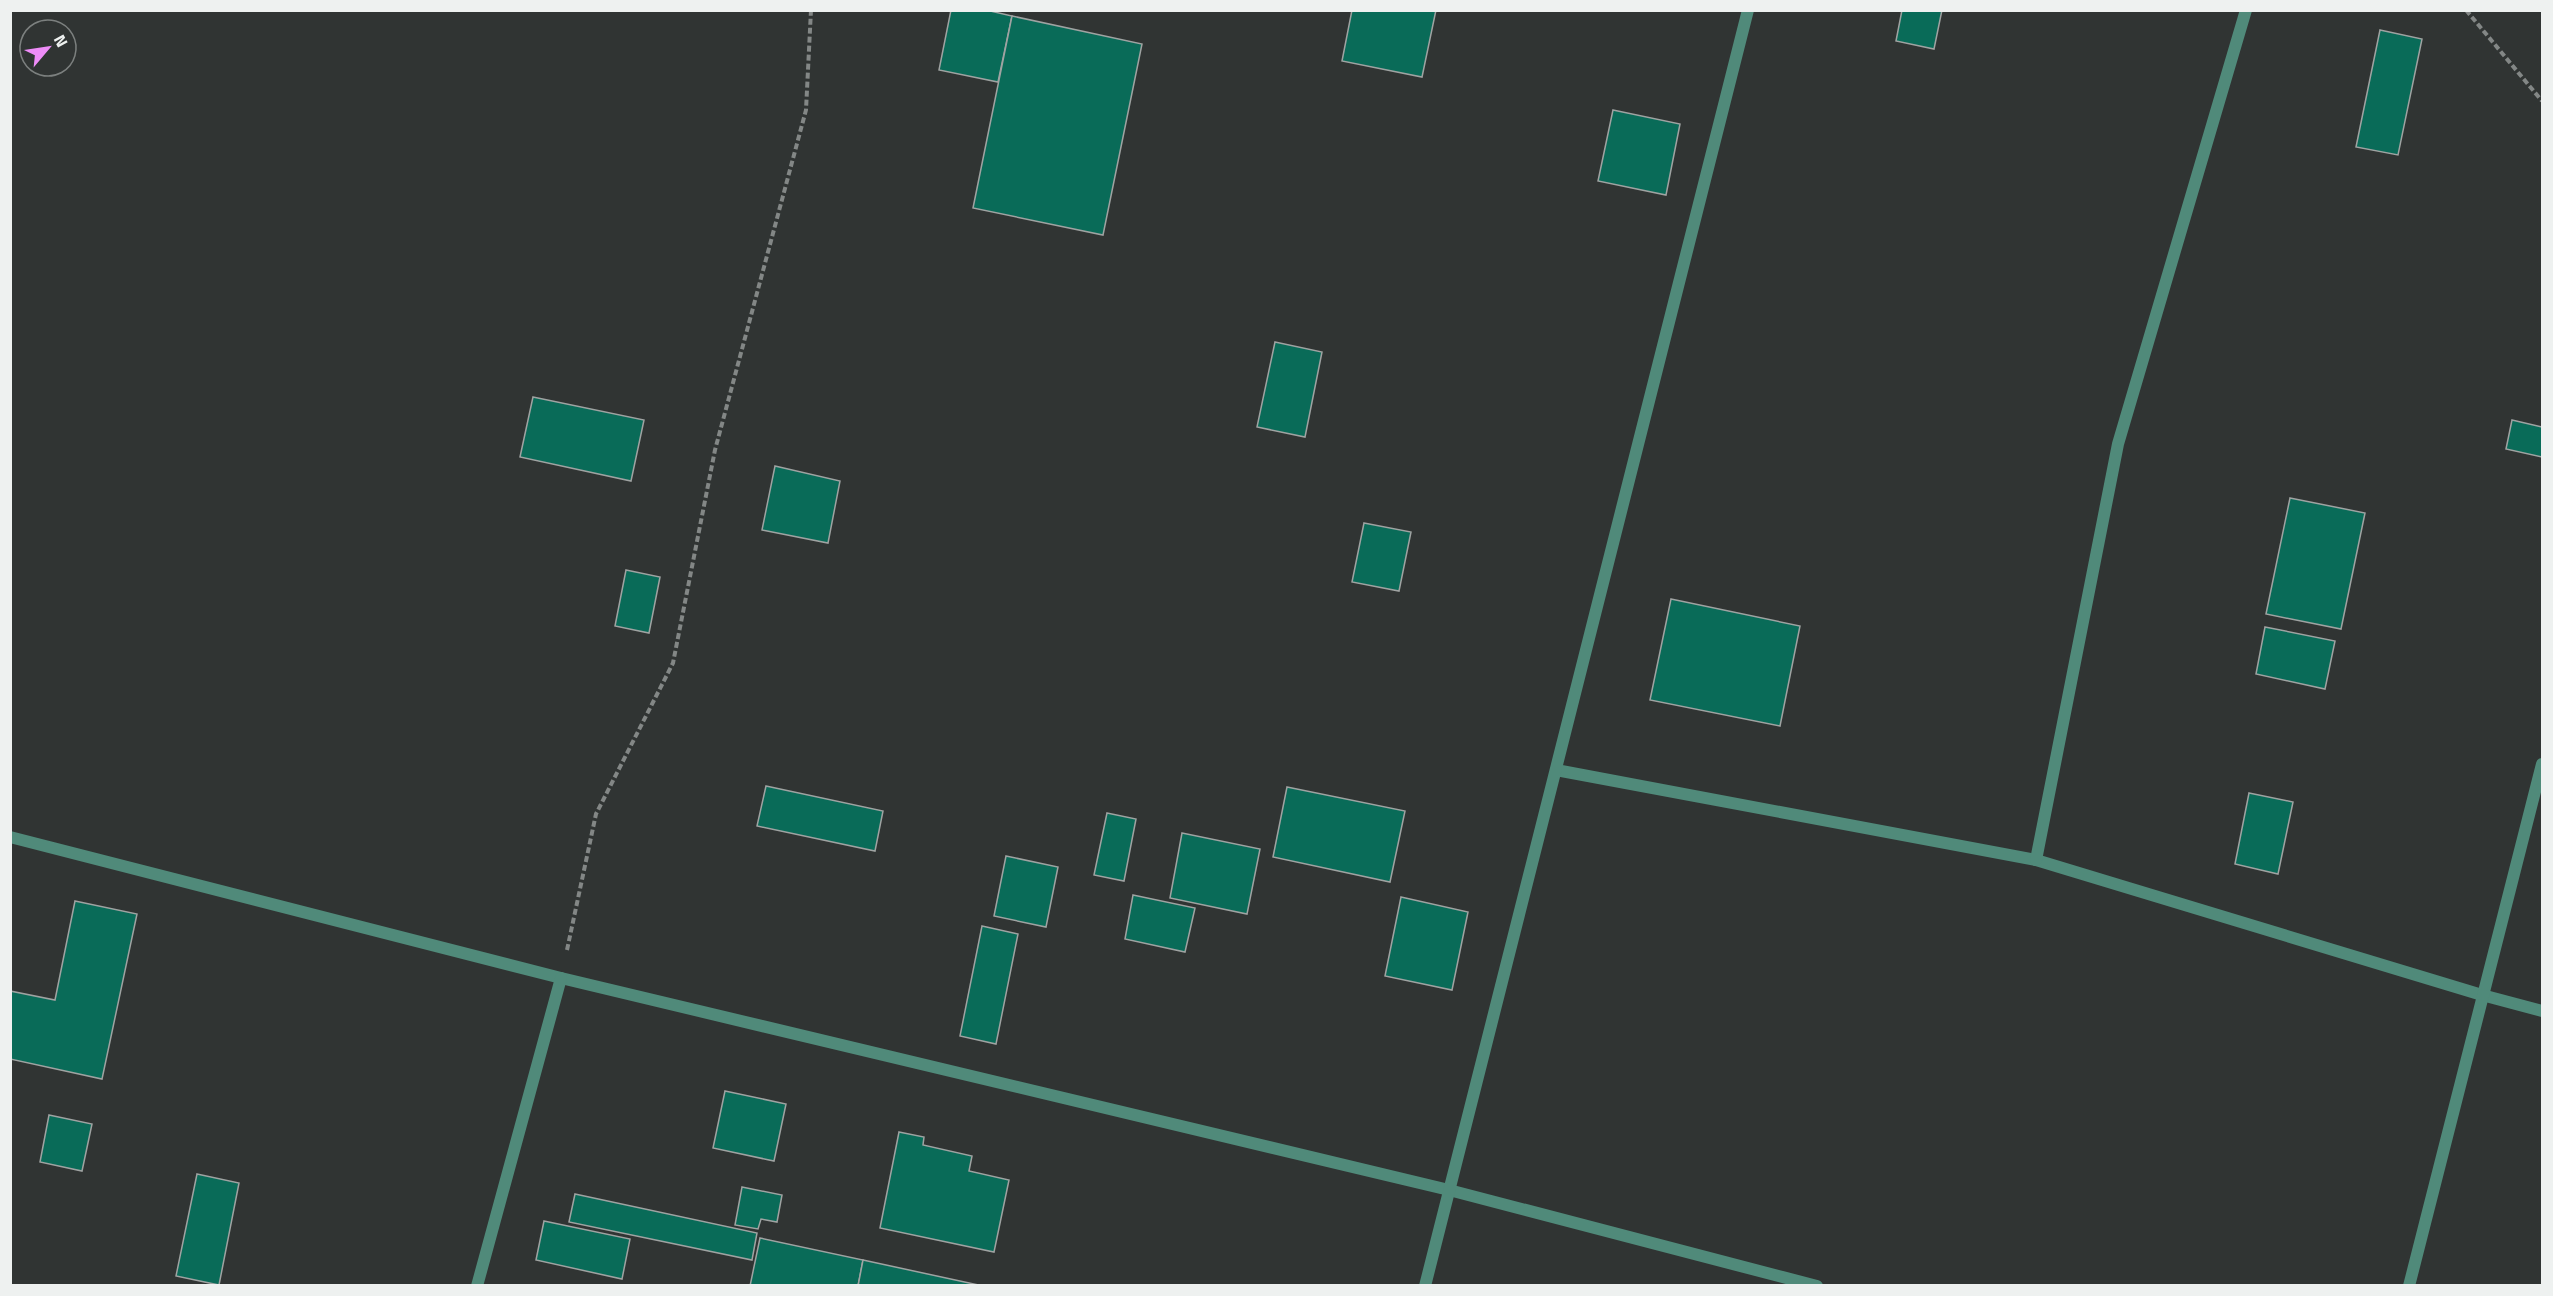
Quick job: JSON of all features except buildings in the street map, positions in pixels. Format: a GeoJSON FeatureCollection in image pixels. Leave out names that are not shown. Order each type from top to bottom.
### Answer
{"type":"FeatureCollection","features":[{"type":"Feature","properties":{"kind":"street"},"geometry":{"type":"LineString","coordinates":[[1425,1286],[1748,10]]}},
{"type":"Feature","properties":{"kind":"street"},"geometry":{"type":"LineString","coordinates":[[2036,860],[2118,444],[2246,10]]}},
{"type":"Feature","properties":{"kind":"street"},"geometry":{"type":"LineString","coordinates":[[2409,1286],[2542,764]]}},
{"type":"Feature","properties":{"kind":"street"},"geometry":{"type":"LineString","coordinates":[[1556,770],[2036,860],[2482,995],[2542,1011]]}},
{"type":"Feature","properties":{"kind":"street"},"geometry":{"type":"LineString","coordinates":[[10,837],[561,978],[1449,1190],[1817,1286]]}},
{"type":"Feature","properties":{"kind":"street"},"geometry":{"type":"LineString","coordinates":[[477,1286],[561,978]]}},
{"type":"Feature","properties":{"kind":"path"},"geometry":{"type":"LineString","coordinates":[[561,978],[596,814],[673,663],[715,450],[806,110],[811,10]]}},
{"type":"Feature","properties":{"kind":"path"},"geometry":{"type":"LineString","coordinates":[[2466,10],[2542,100]]}}]}
